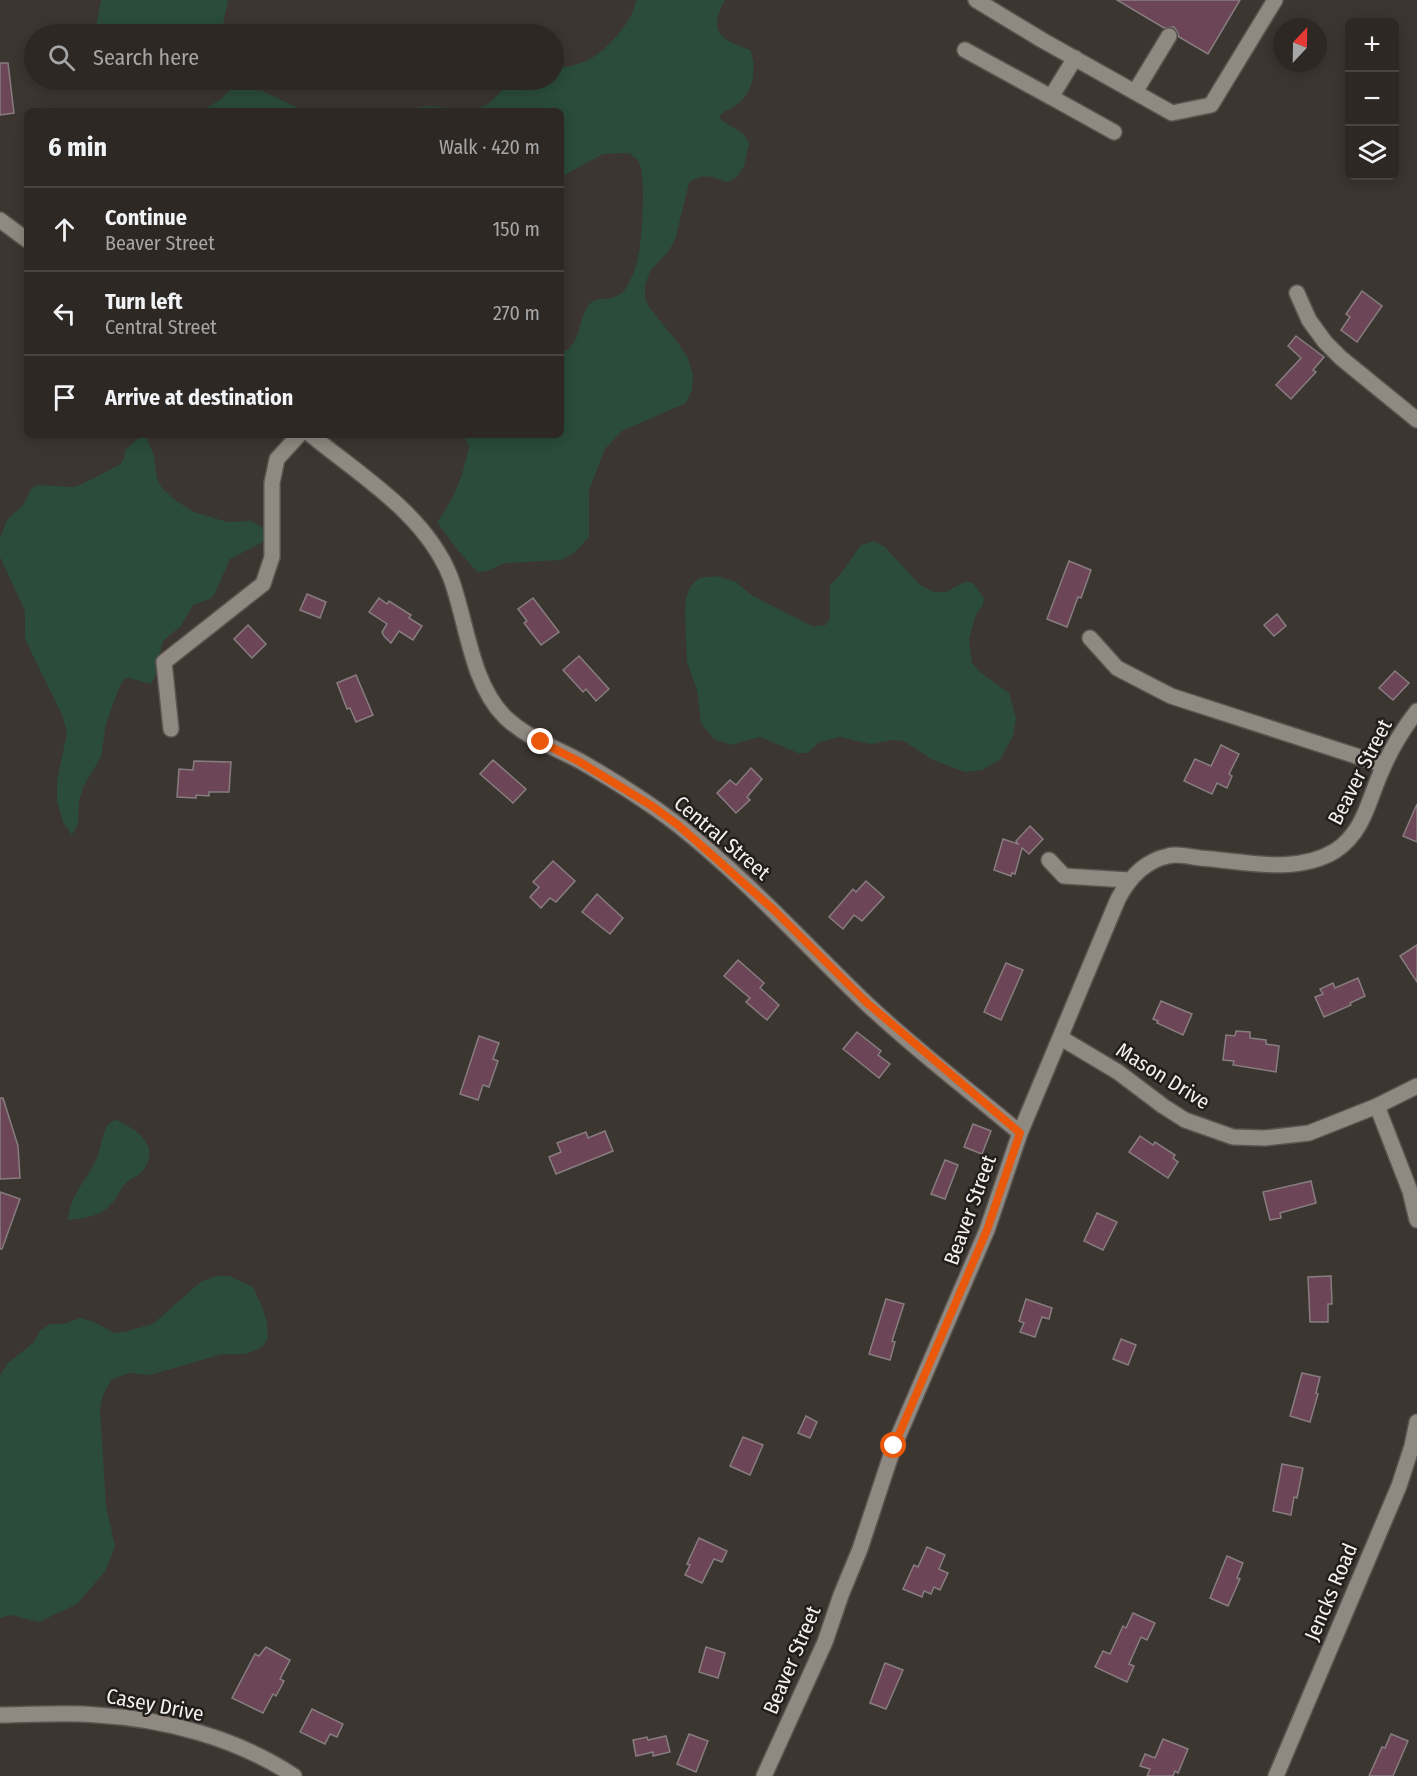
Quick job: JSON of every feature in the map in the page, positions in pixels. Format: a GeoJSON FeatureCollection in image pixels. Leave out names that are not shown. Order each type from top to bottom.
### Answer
{"type":"FeatureCollection","features":[{"type":"Feature","properties":{"kind":"street"},"geometry":{"type":"LineString","coordinates":[[976,0],[1172,113],[1211,105],[1275,0]]}},
{"type":"Feature","properties":{"kind":"street"},"geometry":{"type":"LineString","coordinates":[[1135,92],[1169,36]]}},
{"type":"Feature","properties":{"kind":"street"},"geometry":{"type":"LineString","coordinates":[[965,50],[1114,132]]}},
{"type":"Feature","properties":{"kind":"street"},"geometry":{"type":"LineString","coordinates":[[1052,98],[1075,58]]}},
{"type":"Feature","properties":{"kind":"street"},"geometry":{"type":"LineString","coordinates":[[0,220],[24,238]]}},
{"type":"Feature","properties":{"kind":"street"},"geometry":{"type":"LineString","coordinates":[[1297,292],[1309,320],[1325,342],[1341,358],[1417,420]]}},
{"type":"Feature","properties":{"kind":"street"},"geometry":{"type":"LineString","coordinates":[[171,729],[164,662],[263,584],[272,557],[272,483],[277,459],[296,438]]}},
{"type":"Feature","properties":{"kind":"street","name":"Central Street"},"geometry":{"type":"LineString","coordinates":[[315,438],[409,516],[430,540],[450,575],[474,664],[503,715],[520,729],[580,762],[652,806],[678,825],[774,910],[866,1002],[1020,1133]]}},
{"type":"Feature","properties":{"kind":"street"},"geometry":{"type":"LineString","coordinates":[[1090,639],[1117,668],[1171,696],[1384,765]]}},
{"type":"Feature","properties":{"kind":"street","name":"Beaver Street"},"geometry":{"type":"LineString","coordinates":[[764,1776],[825,1642],[841,1594],[860,1549],[894,1446],[987,1230],[1020,1133],[1128,880],[1154,860],[1171,855],[1265,865],[1295,864],[1320,859],[1351,839],[1363,820],[1384,765],[1417,711]]}},
{"type":"Feature","properties":{"kind":"street"},"geometry":{"type":"LineString","coordinates":[[1049,860],[1064,876],[1128,880]]}},
{"type":"Feature","properties":{"kind":"street","name":"Mason Drive"},"geometry":{"type":"LineString","coordinates":[[1061,1038],[1118,1072],[1185,1120],[1233,1137],[1265,1138],[1309,1133],[1377,1106],[1417,1086]]}},
{"type":"Feature","properties":{"kind":"street"},"geometry":{"type":"LineString","coordinates":[[1377,1106],[1410,1191],[1417,1220]]}},
{"type":"Feature","properties":{"kind":"street","name":"Jencks Road"},"geometry":{"type":"LineString","coordinates":[[1276,1776],[1399,1486],[1417,1422]]}},
{"type":"Feature","properties":{"kind":"street","name":"Casey Drive"},"geometry":{"type":"LineString","coordinates":[[0,1715],[97,1715],[192,1730],[231,1744],[279,1766],[294,1776]]}},
{"type":"Feature","properties":{"kind":"green space"},"geometry":{"type":"Polygon","coordinates":[[[101,0],[228,0],[223,24],[97,24],[101,0]]]}},
{"type":"Feature","properties":{"kind":"green space"},"geometry":{"type":"Polygon","coordinates":[[[636,0],[725,0],[717,20],[717,27],[725,38],[750,50],[752,56],[754,70],[749,90],[739,103],[720,115],[721,120],[744,134],[749,143],[744,166],[737,177],[727,182],[712,177],[703,177],[689,183],[675,240],[668,252],[650,271],[645,285],[648,306],[688,358],[693,376],[692,390],[686,403],[622,431],[605,449],[589,490],[589,537],[575,552],[562,560],[506,563],[477,572],[437,522],[453,496],[464,467],[469,446],[465,438],[564,438],[564,352],[576,339],[588,306],[599,299],[618,296],[626,289],[638,258],[643,202],[641,168],[638,161],[629,153],[603,154],[564,175],[564,108],[479,108],[492,100],[501,90],[564,90],[564,67],[586,61],[597,54],[625,25],[636,0]]]}},
{"type":"Feature","properties":{"kind":"green space"},"geometry":{"type":"Polygon","coordinates":[[[230,90],[260,90],[298,108],[207,108],[230,90]]]}},
{"type":"Feature","properties":{"kind":"green space"},"geometry":{"type":"Polygon","coordinates":[[[434,106],[453,108],[417,108],[434,106]]]}},
{"type":"Feature","properties":{"kind":"green space"},"geometry":{"type":"Polygon","coordinates":[[[139,438],[147,439],[154,456],[157,479],[162,488],[175,500],[194,512],[227,522],[251,521],[265,529],[266,535],[263,542],[230,559],[214,595],[210,599],[193,605],[181,626],[165,639],[151,684],[129,678],[120,685],[106,724],[101,757],[83,787],[79,803],[78,824],[72,835],[63,822],[57,801],[57,781],[67,733],[63,717],[25,639],[25,611],[0,557],[0,539],[7,520],[23,505],[31,489],[38,485],[72,487],[80,485],[119,465],[124,459],[125,450],[139,438]]]}},
{"type":"Feature","properties":{"kind":"green space"},"geometry":{"type":"Polygon","coordinates":[[[874,541],[885,547],[920,585],[934,592],[946,592],[964,582],[973,583],[984,598],[983,605],[976,614],[969,639],[972,663],[979,671],[1009,693],[1016,718],[1013,736],[1000,760],[982,770],[965,772],[933,760],[904,741],[894,740],[870,744],[840,737],[820,742],[807,753],[798,753],[760,737],[731,745],[714,739],[701,723],[697,690],[687,662],[685,612],[690,587],[699,578],[716,576],[736,582],[751,595],[812,626],[826,625],[830,618],[830,585],[861,545],[874,541]]]}},
{"type":"Feature","properties":{"kind":"green space"},"geometry":{"type":"Polygon","coordinates":[[[117,1120],[143,1138],[149,1152],[145,1168],[127,1182],[113,1202],[102,1212],[68,1220],[75,1196],[98,1156],[106,1128],[111,1122],[117,1120]]]}},
{"type":"Feature","properties":{"kind":"green space"},"geometry":{"type":"Polygon","coordinates":[[[217,1276],[229,1276],[253,1287],[267,1322],[268,1339],[262,1347],[246,1354],[222,1354],[150,1375],[129,1373],[111,1380],[103,1395],[100,1409],[106,1506],[115,1546],[106,1570],[77,1604],[39,1622],[11,1615],[0,1618],[0,1375],[8,1363],[33,1343],[40,1331],[50,1324],[64,1324],[80,1318],[92,1321],[115,1333],[153,1324],[202,1281],[217,1276]]]}},
{"type":"Feature","properties":{"kind":"building"},"geometry":{"type":"Polygon","coordinates":[[[1117,0],[1240,0],[1208,54],[1179,37],[1174,27],[1164,28],[1117,0]]]}},
{"type":"Feature","properties":{"kind":"building"},"geometry":{"type":"Polygon","coordinates":[[[0,63],[8,63],[14,113],[0,115],[0,63]]]}},
{"type":"Feature","properties":{"kind":"building"},"geometry":{"type":"Polygon","coordinates":[[[1362,291],[1382,306],[1357,342],[1341,330],[1350,317],[1346,314],[1362,291]]]}},
{"type":"Feature","properties":{"kind":"building"},"geometry":{"type":"Polygon","coordinates":[[[1296,336],[1324,357],[1313,370],[1316,372],[1291,399],[1276,385],[1301,358],[1288,346],[1296,336]]]}},
{"type":"Feature","properties":{"kind":"building"},"geometry":{"type":"Polygon","coordinates":[[[1069,561],[1091,570],[1067,627],[1047,619],[1069,561]]]}},
{"type":"Feature","properties":{"kind":"building"},"geometry":{"type":"Polygon","coordinates":[[[307,594],[326,602],[320,618],[300,610],[307,594]]]}},
{"type":"Feature","properties":{"kind":"building"},"geometry":{"type":"Polygon","coordinates":[[[379,598],[387,604],[389,601],[411,615],[409,618],[422,626],[413,640],[399,631],[391,643],[384,636],[382,632],[387,624],[369,612],[379,598]]]}},
{"type":"Feature","properties":{"kind":"building"},"geometry":{"type":"Polygon","coordinates":[[[533,598],[559,632],[541,645],[524,623],[527,621],[518,609],[533,598]]]}},
{"type":"Feature","properties":{"kind":"building"},"geometry":{"type":"Polygon","coordinates":[[[1277,614],[1286,626],[1274,636],[1264,625],[1277,614]]]}},
{"type":"Feature","properties":{"kind":"building"},"geometry":{"type":"Polygon","coordinates":[[[248,625],[266,644],[252,658],[234,639],[248,625]]]}},
{"type":"Feature","properties":{"kind":"building"},"geometry":{"type":"Polygon","coordinates":[[[579,656],[609,689],[596,701],[586,689],[583,692],[563,670],[579,656]]]}},
{"type":"Feature","properties":{"kind":"building"},"geometry":{"type":"Polygon","coordinates":[[[1395,671],[1409,683],[1393,700],[1379,688],[1395,671]]]}},
{"type":"Feature","properties":{"kind":"building"},"geometry":{"type":"Polygon","coordinates":[[[356,675],[373,715],[356,722],[350,708],[347,709],[337,683],[356,675]]]}},
{"type":"Feature","properties":{"kind":"building"},"geometry":{"type":"Polygon","coordinates":[[[1221,745],[1239,754],[1229,774],[1232,776],[1227,788],[1217,783],[1212,794],[1184,781],[1195,759],[1211,766],[1221,745]]]}},
{"type":"Feature","properties":{"kind":"building"},"geometry":{"type":"Polygon","coordinates":[[[493,760],[526,789],[513,803],[480,774],[493,760]]]}},
{"type":"Feature","properties":{"kind":"building"},"geometry":{"type":"Polygon","coordinates":[[[194,761],[231,762],[229,792],[209,792],[209,796],[196,795],[196,798],[177,797],[179,769],[193,770],[194,761]]]}},
{"type":"Feature","properties":{"kind":"building"},"geometry":{"type":"Polygon","coordinates":[[[751,768],[762,779],[747,797],[750,800],[736,813],[717,793],[730,780],[736,785],[751,768]]]}},
{"type":"Feature","properties":{"kind":"building"},"geometry":{"type":"Polygon","coordinates":[[[1417,804],[1417,842],[1403,836],[1417,804]]]}},
{"type":"Feature","properties":{"kind":"building"},"geometry":{"type":"Polygon","coordinates":[[[1030,826],[1043,839],[1029,854],[1022,848],[1015,874],[1012,873],[1011,876],[994,870],[1003,839],[1018,844],[1016,841],[1030,826]]]}},
{"type":"Feature","properties":{"kind":"building"},"geometry":{"type":"Polygon","coordinates":[[[553,861],[575,881],[556,902],[550,898],[541,908],[530,897],[539,887],[533,882],[553,861]]]}},
{"type":"Feature","properties":{"kind":"building"},"geometry":{"type":"Polygon","coordinates":[[[866,881],[884,897],[862,921],[854,915],[843,929],[829,917],[853,889],[856,892],[866,881]]]}},
{"type":"Feature","properties":{"kind":"building"},"geometry":{"type":"Polygon","coordinates":[[[597,894],[623,918],[610,934],[582,912],[597,894]]]}},
{"type":"Feature","properties":{"kind":"building"},"geometry":{"type":"Polygon","coordinates":[[[1417,945],[1417,982],[1400,956],[1417,945]]]}},
{"type":"Feature","properties":{"kind":"building"},"geometry":{"type":"Polygon","coordinates":[[[738,960],[764,983],[760,988],[779,1005],[767,1020],[746,1002],[750,998],[724,976],[738,960]]]}},
{"type":"Feature","properties":{"kind":"building"},"geometry":{"type":"Polygon","coordinates":[[[1006,963],[1023,970],[1001,1020],[984,1012],[1006,963]]]}},
{"type":"Feature","properties":{"kind":"building"},"geometry":{"type":"Polygon","coordinates":[[[1358,978],[1365,996],[1324,1017],[1315,997],[1323,994],[1320,989],[1333,983],[1335,988],[1358,978]]]}},
{"type":"Feature","properties":{"kind":"building"},"geometry":{"type":"Polygon","coordinates":[[[1161,1001],[1192,1014],[1183,1035],[1153,1019],[1161,1001]]]}},
{"type":"Feature","properties":{"kind":"building"},"geometry":{"type":"Polygon","coordinates":[[[1236,1031],[1250,1032],[1250,1038],[1266,1040],[1266,1044],[1279,1046],[1276,1072],[1233,1065],[1234,1061],[1223,1060],[1226,1035],[1235,1036],[1236,1031]]]}},
{"type":"Feature","properties":{"kind":"building"},"geometry":{"type":"Polygon","coordinates":[[[857,1032],[881,1051],[878,1055],[890,1064],[879,1078],[843,1049],[857,1032]]]}},
{"type":"Feature","properties":{"kind":"building"},"geometry":{"type":"Polygon","coordinates":[[[479,1036],[499,1043],[493,1059],[498,1061],[489,1087],[483,1085],[478,1100],[460,1094],[479,1036]]]}},
{"type":"Feature","properties":{"kind":"building"},"geometry":{"type":"Polygon","coordinates":[[[0,1098],[3,1098],[18,1146],[20,1178],[0,1179],[0,1098]]]}},
{"type":"Feature","properties":{"kind":"building"},"geometry":{"type":"Polygon","coordinates":[[[973,1124],[991,1131],[982,1154],[964,1147],[973,1124]]]}},
{"type":"Feature","properties":{"kind":"building"},"geometry":{"type":"Polygon","coordinates":[[[605,1131],[613,1151],[556,1174],[549,1157],[561,1152],[557,1143],[586,1132],[588,1138],[605,1131]]]}},
{"type":"Feature","properties":{"kind":"building"},"geometry":{"type":"Polygon","coordinates":[[[1140,1136],[1153,1145],[1155,1142],[1175,1155],[1173,1158],[1178,1162],[1168,1178],[1129,1152],[1140,1136]]]}},
{"type":"Feature","properties":{"kind":"building"},"geometry":{"type":"Polygon","coordinates":[[[945,1160],[958,1165],[945,1199],[931,1194],[945,1160]]]}},
{"type":"Feature","properties":{"kind":"building"},"geometry":{"type":"Polygon","coordinates":[[[1311,1181],[1316,1203],[1280,1213],[1281,1218],[1270,1220],[1263,1192],[1311,1181]]]}},
{"type":"Feature","properties":{"kind":"building"},"geometry":{"type":"Polygon","coordinates":[[[0,1192],[20,1199],[2,1249],[0,1249],[0,1192]]]}},
{"type":"Feature","properties":{"kind":"building"},"geometry":{"type":"Polygon","coordinates":[[[1097,1213],[1117,1222],[1103,1250],[1084,1241],[1097,1213]]]}},
{"type":"Feature","properties":{"kind":"building"},"geometry":{"type":"Polygon","coordinates":[[[1331,1276],[1332,1304],[1328,1304],[1328,1322],[1310,1322],[1308,1277],[1331,1276]]]}},
{"type":"Feature","properties":{"kind":"building"},"geometry":{"type":"Polygon","coordinates":[[[886,1299],[904,1304],[892,1341],[895,1342],[890,1360],[869,1354],[886,1299]]]}},
{"type":"Feature","properties":{"kind":"building"},"geometry":{"type":"Polygon","coordinates":[[[1026,1299],[1052,1308],[1049,1319],[1042,1317],[1035,1337],[1020,1332],[1024,1323],[1019,1321],[1026,1299]]]}},
{"type":"Feature","properties":{"kind":"building"},"geometry":{"type":"Polygon","coordinates":[[[1121,1339],[1136,1345],[1128,1365],[1113,1359],[1121,1339]]]}},
{"type":"Feature","properties":{"kind":"building"},"geometry":{"type":"Polygon","coordinates":[[[1302,1373],[1320,1377],[1310,1422],[1290,1416],[1302,1373]]]}},
{"type":"Feature","properties":{"kind":"building"},"geometry":{"type":"Polygon","coordinates":[[[806,1416],[817,1422],[810,1438],[798,1433],[806,1416]]]}},
{"type":"Feature","properties":{"kind":"building"},"geometry":{"type":"Polygon","coordinates":[[[743,1437],[763,1445],[750,1475],[730,1466],[743,1437]]]}},
{"type":"Feature","properties":{"kind":"building"},"geometry":{"type":"Polygon","coordinates":[[[1282,1464],[1303,1468],[1291,1515],[1273,1511],[1282,1464]]]}},
{"type":"Feature","properties":{"kind":"building"},"geometry":{"type":"Polygon","coordinates":[[[699,1538],[727,1551],[722,1562],[714,1559],[702,1583],[685,1575],[690,1565],[687,1564],[699,1538]]]}},
{"type":"Feature","properties":{"kind":"building"},"geometry":{"type":"Polygon","coordinates":[[[927,1547],[945,1555],[939,1569],[948,1573],[940,1590],[934,1587],[931,1594],[924,1591],[922,1597],[903,1589],[914,1565],[918,1567],[927,1547]]]}},
{"type":"Feature","properties":{"kind":"building"},"geometry":{"type":"Polygon","coordinates":[[[1227,1556],[1243,1563],[1237,1578],[1240,1579],[1228,1606],[1210,1598],[1227,1556]]]}},
{"type":"Feature","properties":{"kind":"building"},"geometry":{"type":"Polygon","coordinates":[[[1133,1613],[1155,1623],[1147,1640],[1141,1637],[1129,1664],[1134,1666],[1127,1682],[1095,1667],[1103,1651],[1110,1654],[1123,1626],[1126,1628],[1133,1613]]]}},
{"type":"Feature","properties":{"kind":"building"},"geometry":{"type":"Polygon","coordinates":[[[266,1647],[290,1660],[280,1679],[284,1681],[276,1696],[273,1694],[263,1713],[232,1698],[255,1654],[259,1656],[266,1647]]]}},
{"type":"Feature","properties":{"kind":"building"},"geometry":{"type":"Polygon","coordinates":[[[706,1647],[725,1653],[718,1678],[699,1672],[706,1647]]]}},
{"type":"Feature","properties":{"kind":"building"},"geometry":{"type":"Polygon","coordinates":[[[885,1663],[903,1670],[886,1709],[870,1703],[885,1663]]]}},
{"type":"Feature","properties":{"kind":"building"},"geometry":{"type":"Polygon","coordinates":[[[312,1709],[343,1724],[337,1737],[330,1734],[325,1744],[300,1732],[312,1709]]]}},
{"type":"Feature","properties":{"kind":"building"},"geometry":{"type":"Polygon","coordinates":[[[689,1734],[708,1741],[696,1772],[677,1764],[689,1734]]]}},
{"type":"Feature","properties":{"kind":"building"},"geometry":{"type":"Polygon","coordinates":[[[1391,1734],[1408,1741],[1393,1776],[1369,1776],[1382,1747],[1385,1748],[1391,1734]]]}},
{"type":"Feature","properties":{"kind":"building"},"geometry":{"type":"Polygon","coordinates":[[[666,1736],[670,1752],[653,1756],[653,1752],[636,1756],[633,1740],[647,1737],[648,1740],[666,1736]]]}},
{"type":"Feature","properties":{"kind":"building"},"geometry":{"type":"Polygon","coordinates":[[[1163,1739],[1188,1749],[1178,1773],[1175,1771],[1173,1776],[1147,1776],[1150,1769],[1140,1766],[1145,1754],[1155,1758],[1163,1739]]]}},
{"type":"Feature","properties":{"kind":"route"},"geometry":{"type":"LineString","coordinates":[[541,742],[580,762],[652,806],[678,825],[774,910],[866,1002],[1020,1133],[987,1230],[894,1446]]}}]}
